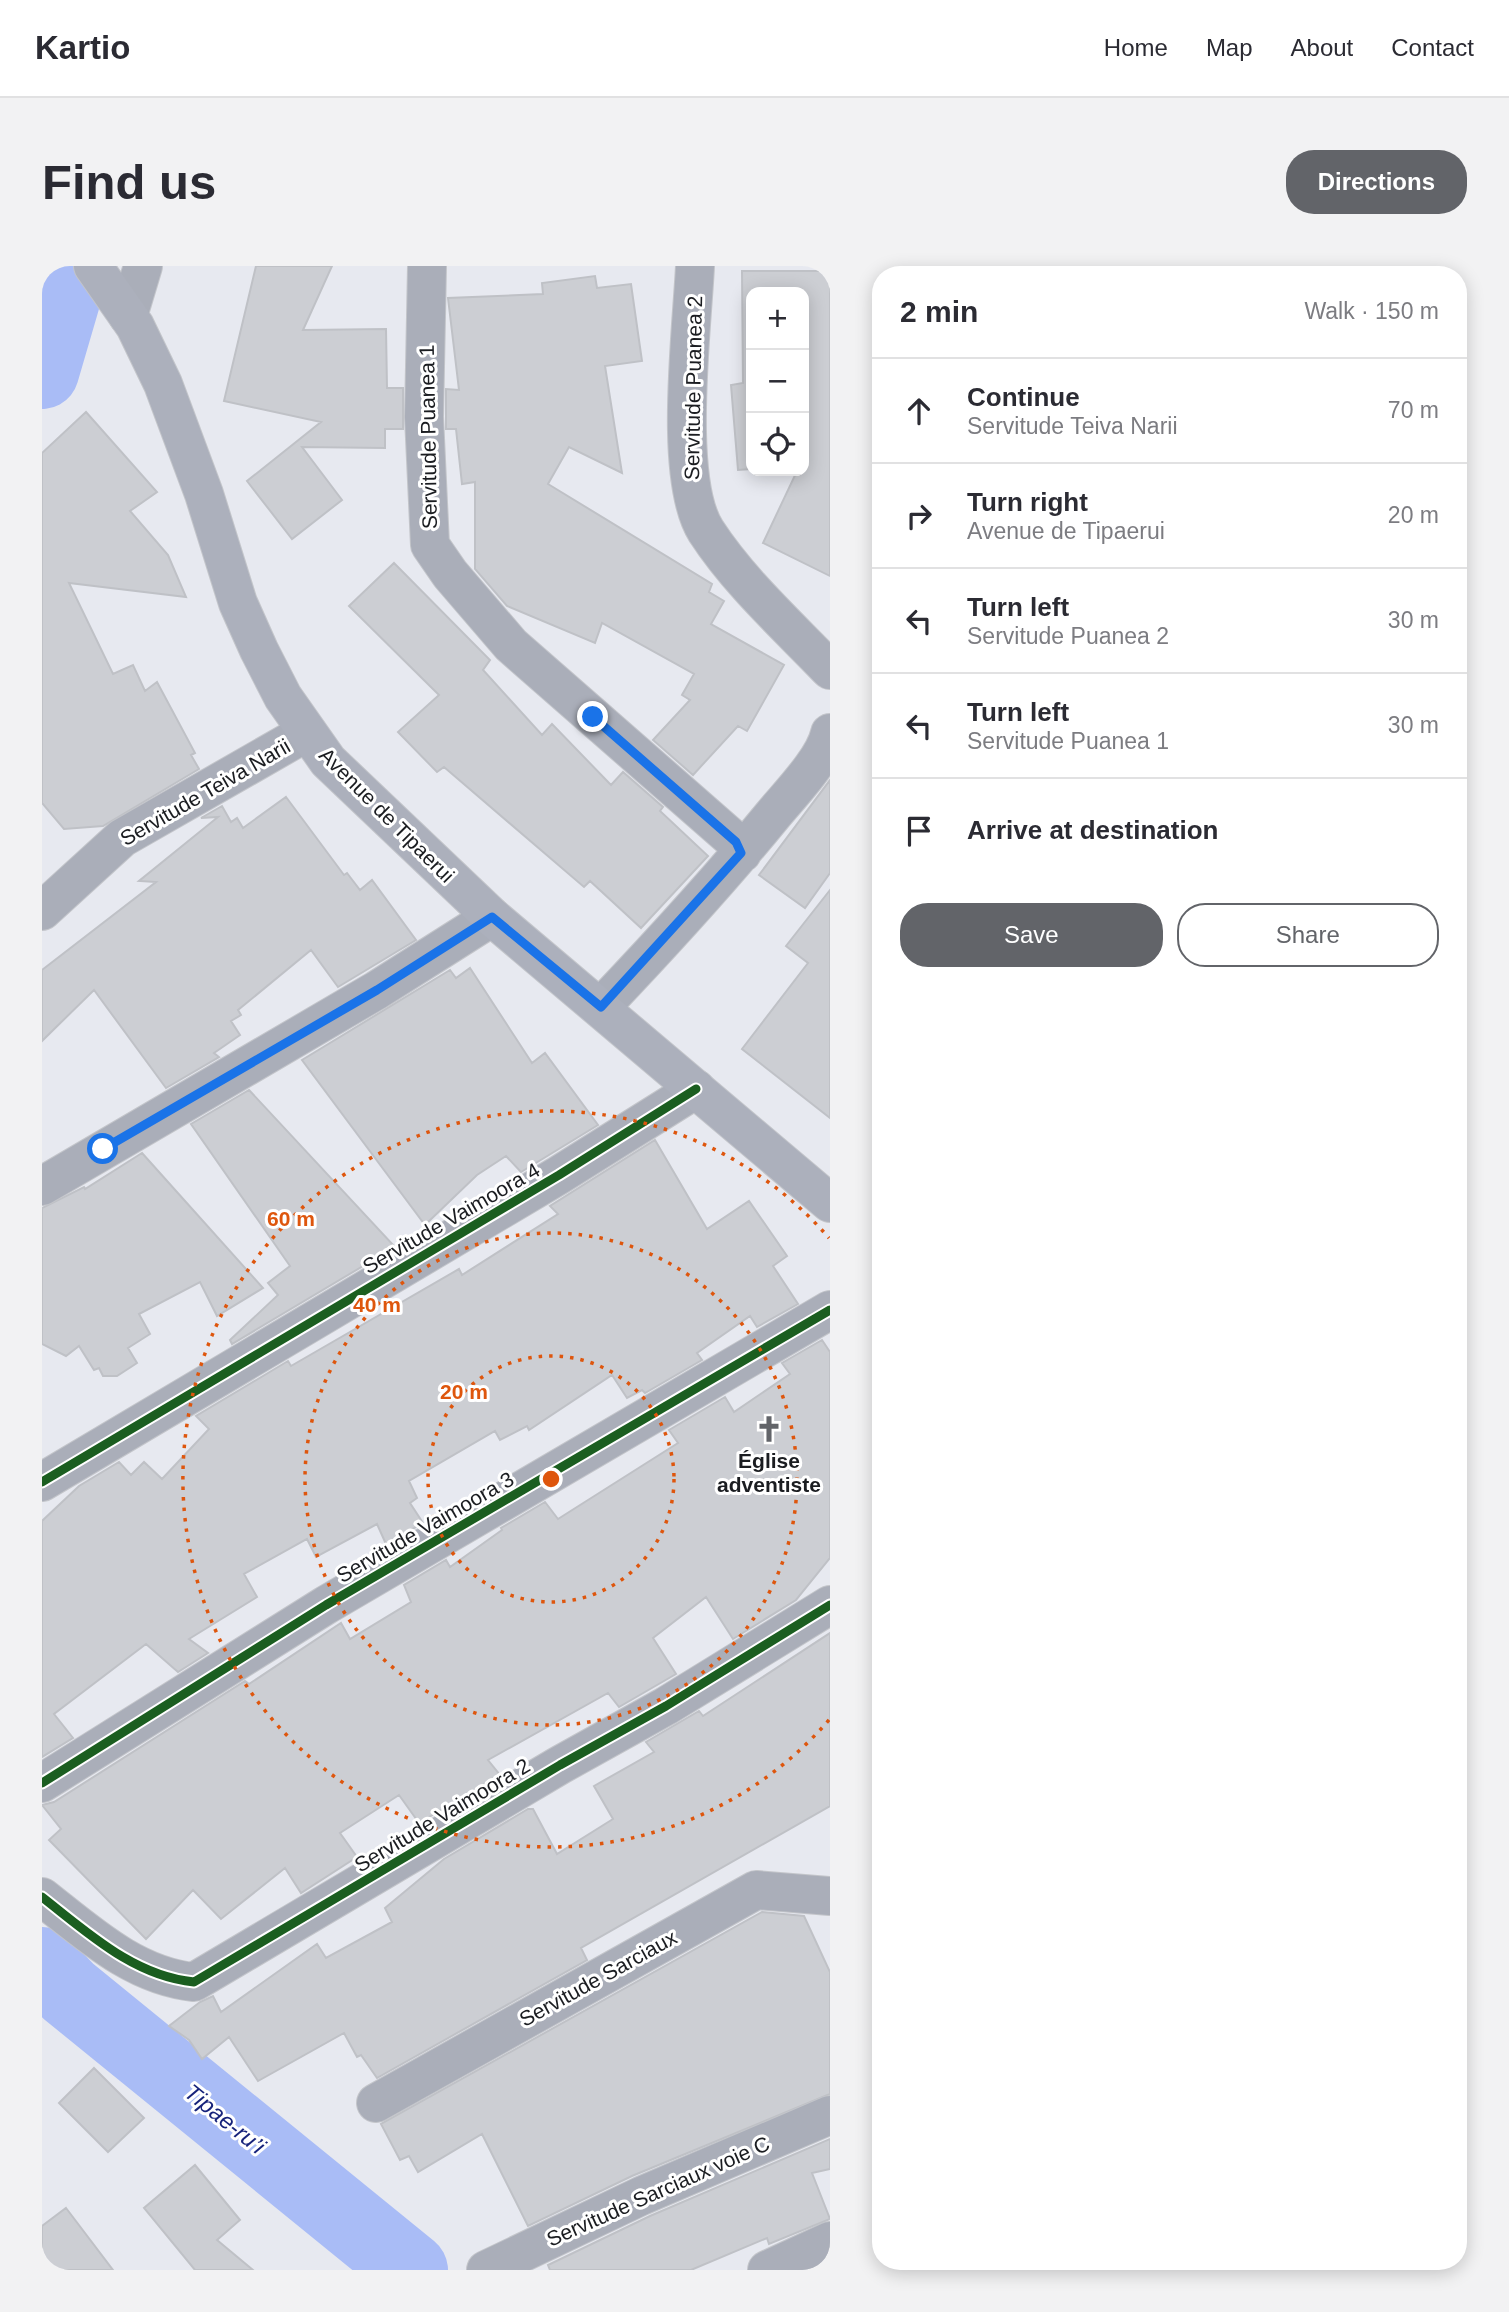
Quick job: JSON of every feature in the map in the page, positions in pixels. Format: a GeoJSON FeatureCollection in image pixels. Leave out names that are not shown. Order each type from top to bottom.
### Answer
{"type":"FeatureCollection","features":[{"type":"Feature","properties":{"kind":"main road","name":"Avenue de Tipaerui"},"geometry":{"type":"LineString","coordinates":[[98,272],[128,316],[163,384],[238,603],[283,697],[328,761],[492,917],[830,1203]]}},
{"type":"Feature","properties":{"kind":"street"},"geometry":{"type":"LineString","coordinates":[[128,316],[143,266]]}},
{"type":"Feature","properties":{"kind":"street","name":"Servitude Puanea 1"},"geometry":{"type":"LineString","coordinates":[[427,266],[424,417],[430,545],[450,575],[510,645],[736,842],[741,853]]}},
{"type":"Feature","properties":{"kind":"street","name":"Servitude Puanea 2"},"geometry":{"type":"LineString","coordinates":[[695,266],[688,431],[692,497],[705,529],[763,601],[830,670]]}},
{"type":"Feature","properties":{"kind":"street","name":"Servitude Teiva Narii"},"geometry":{"type":"LineString","coordinates":[[42,911],[122,838],[307,732]]}},
{"type":"Feature","properties":{"kind":"street"},"geometry":{"type":"LineString","coordinates":[[601,1007],[825,757]]}},
{"type":"Feature","properties":{"kind":"street"},"geometry":{"type":"LineString","coordinates":[[42,1186],[377,990],[492,917]]}},
{"type":"Feature","properties":{"kind":"street","name":"Servitude Vaimoora 4"},"geometry":{"type":"LineString","coordinates":[[42,1482],[559,1175],[696,1089]]}},
{"type":"Feature","properties":{"kind":"street","name":"Servitude Vaimoora 3"},"geometry":{"type":"LineString","coordinates":[[42,1783],[326,1605],[830,1310]]}},
{"type":"Feature","properties":{"kind":"street","name":"Servitude Vaimoora 2"},"geometry":{"type":"LineString","coordinates":[[56,1908],[114,1954],[171,1980],[194,1982],[666,1706],[830,1605]]}},
{"type":"Feature","properties":{"kind":"street","name":"Servitude Sarciaux"},"geometry":{"type":"LineString","coordinates":[[376,2103],[757,1890],[830,1896]]}},
{"type":"Feature","properties":{"kind":"street","name":"Servitude Sarciaux voie C"},"geometry":{"type":"LineString","coordinates":[[486,2270],[641,2196],[830,2115]]}},
{"type":"Feature","properties":{"kind":"street"},"geometry":{"type":"LineString","coordinates":[[767,2270],[830,2241]]}},
{"type":"Feature","properties":{"kind":"building"},"geometry":{"type":"Polygon","coordinates":[[[256,266],[332,266],[303,330],[386,329],[387,388],[403,388],[403,429],[385,429],[385,448],[302,447],[342,500],[292,539],[247,481],[321,422],[224,401],[256,266]]]}},
{"type":"Feature","properties":{"kind":"building"},"geometry":{"type":"Polygon","coordinates":[[[742,271],[830,271],[830,576],[763,543],[795,476],[809,476],[809,287],[746,287],[746,469],[738,470],[731,385],[743,383],[742,271]]]}},
{"type":"Feature","properties":{"kind":"building"},"geometry":{"type":"Polygon","coordinates":[[[595,276],[597,288],[631,284],[642,361],[605,366],[622,473],[569,447],[548,484],[712,584],[709,592],[724,601],[711,624],[784,665],[747,731],[738,726],[693,775],[653,740],[690,700],[682,695],[694,674],[602,623],[595,643],[507,606],[475,569],[475,482],[462,484],[456,429],[446,429],[446,389],[459,390],[448,298],[543,294],[542,283],[595,276]]]}},
{"type":"Feature","properties":{"kind":"building"},"geometry":{"type":"Polygon","coordinates":[[[86,412],[157,492],[130,511],[168,555],[186,597],[69,583],[113,674],[133,665],[145,691],[157,682],[195,753],[191,755],[199,769],[103,826],[64,829],[42,803],[42,453],[86,412]]]}},
{"type":"Feature","properties":{"kind":"building"},"geometry":{"type":"Polygon","coordinates":[[[394,563],[490,660],[483,670],[542,735],[552,724],[611,785],[623,772],[663,807],[660,811],[708,856],[641,928],[590,881],[584,887],[444,767],[437,772],[398,732],[439,695],[349,606],[394,563]]]}},
{"type":"Feature","properties":{"kind":"building"},"geometry":{"type":"Polygon","coordinates":[[[830,780],[830,873],[805,908],[759,875],[830,780]]]}},
{"type":"Feature","properties":{"kind":"building"},"geometry":{"type":"Polygon","coordinates":[[[286,797],[344,875],[347,873],[360,890],[372,880],[416,940],[338,987],[311,950],[238,1010],[241,1015],[231,1021],[240,1035],[214,1053],[219,1057],[166,1088],[94,990],[42,1041],[42,970],[156,882],[139,881],[218,817],[201,818],[222,806],[231,822],[237,818],[243,828],[286,797]]]}},
{"type":"Feature","properties":{"kind":"building"},"geometry":{"type":"Polygon","coordinates":[[[830,890],[830,1118],[742,1049],[808,963],[786,946],[830,890]]]}},
{"type":"Feature","properties":{"kind":"building"},"geometry":{"type":"Polygon","coordinates":[[[470,968],[532,1063],[545,1053],[598,1125],[521,1172],[506,1156],[477,1175],[425,1225],[302,1060],[450,970],[456,978],[470,968]]]}},
{"type":"Feature","properties":{"kind":"building"},"geometry":{"type":"Polygon","coordinates":[[[249,1090],[395,1247],[232,1344],[230,1340],[278,1295],[268,1283],[290,1266],[191,1124],[249,1090]]]}},
{"type":"Feature","properties":{"kind":"building"},"geometry":{"type":"Polygon","coordinates":[[[655,1140],[707,1229],[749,1201],[787,1256],[773,1266],[798,1304],[757,1327],[750,1316],[697,1353],[702,1360],[645,1393],[642,1390],[627,1398],[612,1375],[529,1430],[527,1426],[500,1440],[495,1431],[409,1481],[417,1498],[410,1503],[423,1523],[386,1544],[377,1524],[316,1557],[307,1539],[244,1574],[257,1597],[189,1639],[208,1653],[178,1672],[146,1644],[54,1714],[73,1738],[42,1757],[42,1521],[79,1486],[119,1462],[131,1475],[144,1462],[162,1479],[209,1429],[196,1416],[288,1361],[291,1366],[459,1269],[462,1275],[558,1214],[550,1206],[655,1140]]]}},
{"type":"Feature","properties":{"kind":"building"},"geometry":{"type":"Polygon","coordinates":[[[142,1153],[263,1288],[217,1316],[200,1282],[139,1314],[150,1334],[128,1348],[137,1363],[117,1376],[103,1376],[99,1368],[94,1370],[79,1346],[66,1356],[42,1344],[42,1208],[84,1187],[85,1189],[142,1153]]]}},
{"type":"Feature","properties":{"kind":"building"},"geometry":{"type":"Polygon","coordinates":[[[822,1340],[830,1352],[830,1558],[796,1600],[733,1639],[706,1597],[653,1638],[676,1674],[619,1707],[608,1693],[488,1760],[500,1775],[419,1823],[399,1795],[340,1833],[357,1857],[301,1893],[285,1868],[221,1919],[193,1890],[146,1939],[49,1840],[61,1829],[42,1805],[54,1802],[245,1681],[249,1684],[341,1623],[350,1639],[411,1602],[404,1585],[446,1560],[450,1567],[502,1530],[501,1528],[545,1502],[558,1519],[678,1443],[669,1430],[725,1397],[734,1412],[790,1374],[782,1363],[822,1340]]]}},
{"type":"Feature","properties":{"kind":"building"},"geometry":{"type":"Polygon","coordinates":[[[830,1633],[830,1806],[581,1948],[587,1960],[377,2078],[361,2055],[357,2057],[344,2033],[258,2081],[229,2037],[202,2059],[189,2040],[169,2026],[200,2002],[213,1996],[221,2012],[317,1944],[326,1958],[392,1922],[385,1908],[444,1859],[528,1809],[533,1809],[557,1854],[613,1819],[594,1786],[654,1752],[646,1742],[699,1711],[703,1716],[830,1633]]]}},
{"type":"Feature","properties":{"kind":"building"},"geometry":{"type":"Polygon","coordinates":[[[762,1912],[804,1916],[830,1972],[830,2094],[632,2176],[528,2226],[482,2134],[418,2172],[409,2156],[400,2160],[381,2124],[762,1912]]]}},
{"type":"Feature","properties":{"kind":"building"},"geometry":{"type":"Polygon","coordinates":[[[94,2068],[144,2118],[108,2152],[59,2103],[94,2068]]]}},
{"type":"Feature","properties":{"kind":"building"},"geometry":{"type":"Polygon","coordinates":[[[830,2139],[830,2169],[812,2173],[830,2219],[769,2244],[767,2238],[691,2270],[550,2270],[548,2265],[650,2216],[830,2139]]]}},
{"type":"Feature","properties":{"kind":"building"},"geometry":{"type":"Polygon","coordinates":[[[195,2165],[240,2220],[217,2240],[253,2270],[195,2270],[144,2208],[195,2165]]]}},
{"type":"Feature","properties":{"kind":"building"},"geometry":{"type":"Polygon","coordinates":[[[66,2208],[113,2270],[42,2270],[42,2226],[66,2208]]]}},
{"type":"Feature","properties":{"kind":"waterway","name":"Tipae-ru’i"},"geometry":{"type":"LineString","coordinates":[[42,372],[73,266]]}},
{"type":"Feature","properties":{"kind":"waterway","name":"Tipae-ru’i"},"geometry":{"type":"LineString","coordinates":[[42,1964],[68,1991],[411,2270]]}},
{"type":"Feature","properties":{"kind":"cycle path"},"geometry":{"type":"LineString","coordinates":[[42,1482],[559,1175],[696,1089]]}},
{"type":"Feature","properties":{"kind":"cycle path"},"geometry":{"type":"LineString","coordinates":[[42,1783],[326,1605],[830,1310]]}},
{"type":"Feature","properties":{"kind":"cycle path"},"geometry":{"type":"LineString","coordinates":[[42,1897],[94,1938],[132,1962],[172,1978],[194,1982],[560,1765],[666,1706],[830,1605]]}},
{"type":"Feature","properties":{"kind":"place","name":"Église adventiste"},"geometry":{"type":"Point","coordinates":[769,1429]}},
{"type":"Feature","properties":{"kind":"route"},"geometry":{"type":"LineString","coordinates":[[103,1149],[377,990],[492,917],[601,1007],[741,853],[736,842],[593,717]]}}]}
